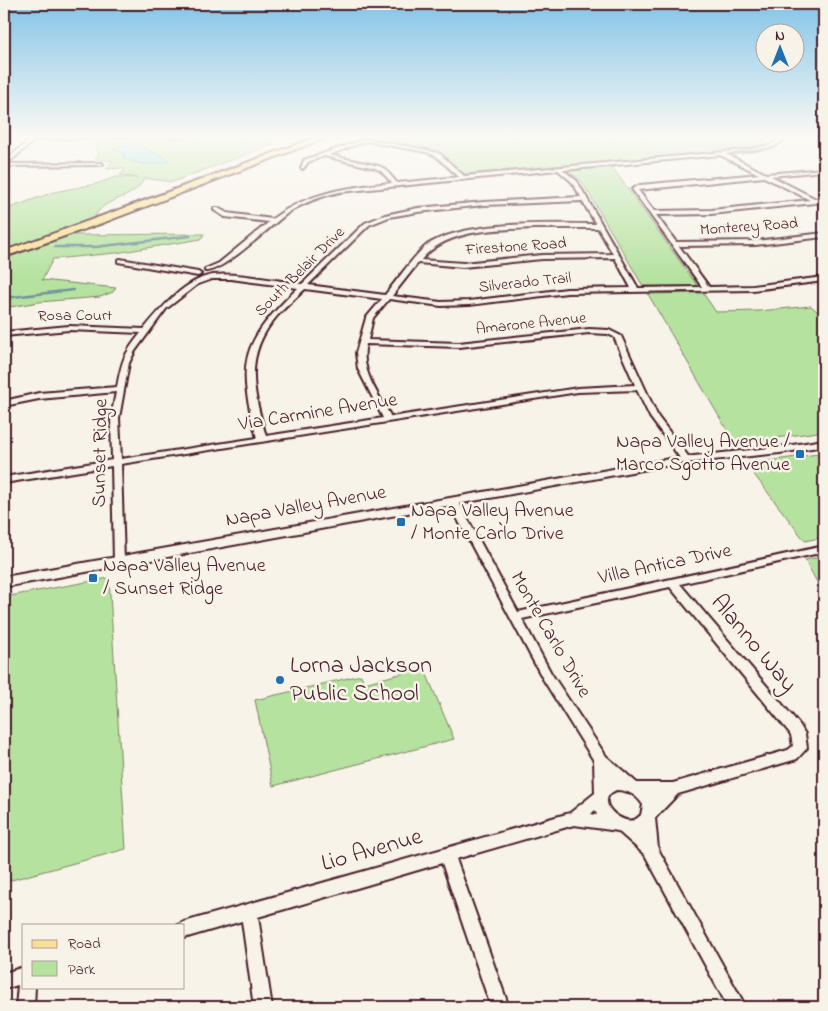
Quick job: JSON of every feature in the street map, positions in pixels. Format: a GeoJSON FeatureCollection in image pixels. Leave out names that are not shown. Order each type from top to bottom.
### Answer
{"type":"FeatureCollection","features":[{"type":"Feature","properties":{"kind":"main road"},"geometry":{"type":"LineString","coordinates":[[4,248],[183,183]]}},
{"type":"Feature","properties":{"kind":"main road"},"geometry":{"type":"LineString","coordinates":[[4,254],[102,220],[197,183]]}},
{"type":"Feature","properties":{"kind":"street","name":"Sunset Ridge"},"geometry":{"type":"LineString","coordinates":[[119,562],[115,418],[119,389],[128,356],[146,331],[164,308],[200,275],[221,264],[295,206],[319,196],[349,189],[404,183]]}},
{"type":"Feature","properties":{"kind":"street"},"geometry":{"type":"LineString","coordinates":[[575,183],[636,290]]}},
{"type":"Feature","properties":{"kind":"street"},"geometry":{"type":"LineString","coordinates":[[684,183],[637,188],[636,192],[707,289]]}},
{"type":"Feature","properties":{"kind":"street"},"geometry":{"type":"LineString","coordinates":[[780,183],[824,206]]}},
{"type":"Feature","properties":{"kind":"street","name":"South Belair Drive"},"geometry":{"type":"LineString","coordinates":[[262,439],[251,400],[250,356],[264,326],[367,224],[385,216],[411,211],[516,200],[584,199]]}},
{"type":"Feature","properties":{"kind":"street"},"geometry":{"type":"LineString","coordinates":[[652,213],[711,212],[824,200]]}},
{"type":"Feature","properties":{"kind":"street"},"geometry":{"type":"LineString","coordinates":[[216,209],[225,215],[275,221]]}},
{"type":"Feature","properties":{"kind":"street"},"geometry":{"type":"LineString","coordinates":[[388,420],[362,368],[360,358],[363,342],[369,321],[427,248],[434,242],[464,233],[524,226],[600,226]]}},
{"type":"Feature","properties":{"kind":"street","name":"Monterey Road"},"geometry":{"type":"LineString","coordinates":[[674,244],[755,243],[824,235]]}},
{"type":"Feature","properties":{"kind":"street","name":"Firestone Road"},"geometry":{"type":"LineString","coordinates":[[416,261],[463,265],[542,257],[617,256]]}},
{"type":"Feature","properties":{"kind":"street"},"geometry":{"type":"LineString","coordinates":[[120,261],[200,275],[214,275]]}},
{"type":"Feature","properties":{"kind":"street","name":"Sunset Ridge"},"geometry":{"type":"LineString","coordinates":[[200,275],[214,275],[221,264]]}},
{"type":"Feature","properties":{"kind":"street","name":"Silverado Trail"},"geometry":{"type":"LineString","coordinates":[[214,275],[429,304],[454,304],[567,291],[764,288],[824,280]]}},
{"type":"Feature","properties":{"kind":"street","name":"Rosa Court"},"geometry":{"type":"LineString","coordinates":[[4,334],[69,328],[146,331]]}},
{"type":"Feature","properties":{"kind":"street","name":"Amarone Avenue"},"geometry":{"type":"LineString","coordinates":[[363,342],[459,346],[589,330],[609,332],[617,336],[639,388],[654,417],[686,460]]}},
{"type":"Feature","properties":{"kind":"street","name":"Via Carmine Avenue"},"geometry":{"type":"LineString","coordinates":[[4,480],[588,388],[639,388]]}},
{"type":"Feature","properties":{"kind":"street"},"geometry":{"type":"LineString","coordinates":[[4,403],[40,396],[119,389]]}},
{"type":"Feature","properties":{"kind":"street","name":"Napa Valley Avenue"},"geometry":{"type":"LineString","coordinates":[[4,582],[686,460],[772,451],[824,443]]}},
{"type":"Feature","properties":{"kind":"street","name":"Monte Carlo Drive"},"geometry":{"type":"LineString","coordinates":[[453,501],[547,676],[601,760],[635,787]]}},
{"type":"Feature","properties":{"kind":"street","name":"Villa Antica Drive"},"geometry":{"type":"LineString","coordinates":[[514,617],[824,550]]}},
{"type":"Feature","properties":{"kind":"street","name":"Alanno Way"},"geometry":{"type":"LineString","coordinates":[[635,787],[673,789],[792,755],[800,748],[798,734],[794,728],[673,583]]}},
{"type":"Feature","properties":{"kind":"street","name":"Monte Carlo Drive"},"geometry":{"type":"LineString","coordinates":[[601,760],[602,795]]}},
{"type":"Feature","properties":{"kind":"street"},"geometry":{"type":"LineString","coordinates":[[650,850],[648,800],[635,787],[613,784],[602,795],[603,812],[650,850],[737,1007]]}},
{"type":"Feature","properties":{"kind":"street"},"geometry":{"type":"LineString","coordinates":[[619,825],[638,826],[673,789]]}},
{"type":"Feature","properties":{"kind":"street","name":"Lio Avenue"},"geometry":{"type":"LineString","coordinates":[[185,930],[574,818],[602,795]]}},
{"type":"Feature","properties":{"kind":"street","name":"Lio Avenue"},"geometry":{"type":"LineString","coordinates":[[574,818],[619,825]]}},
{"type":"Feature","properties":{"kind":"street"},"geometry":{"type":"LineString","coordinates":[[447,855],[500,1007]]}},
{"type":"Feature","properties":{"kind":"street"},"geometry":{"type":"LineString","coordinates":[[249,912],[263,1007]]}},
{"type":"Feature","properties":{"kind":"street"},"geometry":{"type":"LineString","coordinates":[[4,981],[22,976]]}},
{"type":"Feature","properties":{"kind":"street"},"geometry":{"type":"LineString","coordinates":[[25,1007],[26,988]]}},
{"type":"Feature","properties":{"kind":"green space"},"geometry":{"type":"Polygon","coordinates":[[[141,183],[133,192],[103,206],[94,220],[72,231],[74,235],[204,234],[201,239],[116,253],[53,259],[42,280],[116,288],[113,292],[100,297],[39,302],[4,308],[4,210],[54,192],[96,184],[141,183]]]}},
{"type":"Feature","properties":{"kind":"green space"},"geometry":{"type":"Polygon","coordinates":[[[583,183],[624,183],[697,285],[643,286],[583,183]]]}},
{"type":"Feature","properties":{"kind":"green space"},"geometry":{"type":"Polygon","coordinates":[[[703,293],[716,312],[759,311],[811,306],[824,317],[824,431],[735,444],[648,294],[703,293]]]}},
{"type":"Feature","properties":{"kind":"green space"},"geometry":{"type":"Polygon","coordinates":[[[818,454],[824,463],[824,537],[805,541],[746,464],[818,454]]]}},
{"type":"Feature","properties":{"kind":"green space"},"geometry":{"type":"Polygon","coordinates":[[[824,556],[824,595],[805,560],[824,556]]]}},
{"type":"Feature","properties":{"kind":"green space"},"geometry":{"type":"Polygon","coordinates":[[[109,578],[126,849],[4,882],[4,597],[109,578]]]}},
{"type":"Feature","properties":{"kind":"green space"},"geometry":{"type":"Polygon","coordinates":[[[424,668],[454,739],[273,786],[255,700],[361,675],[364,683],[424,668]]]}},
{"type":"Feature","properties":{"kind":"waterway"},"geometry":{"type":"LineString","coordinates":[[55,247],[95,247],[190,236]]}},
{"type":"Feature","properties":{"kind":"waterway"},"geometry":{"type":"LineString","coordinates":[[4,298],[73,290]]}},
{"type":"Feature","properties":{"kind":"place","name":"Napa Valley Avenue / Marco Sgotto Avenue"},"geometry":{"type":"Point","coordinates":[800,454]}},
{"type":"Feature","properties":{"kind":"place","name":"Napa Valley Avenue / Monte Carlo Drive"},"geometry":{"type":"Point","coordinates":[401,522]}},
{"type":"Feature","properties":{"kind":"place","name":"Napa Valley Avenue / Sunset Ridge"},"geometry":{"type":"Point","coordinates":[93,578]}},
{"type":"Feature","properties":{"kind":"place","name":"Lorna Jackson Public School"},"geometry":{"type":"Point","coordinates":[280,680]}}]}
